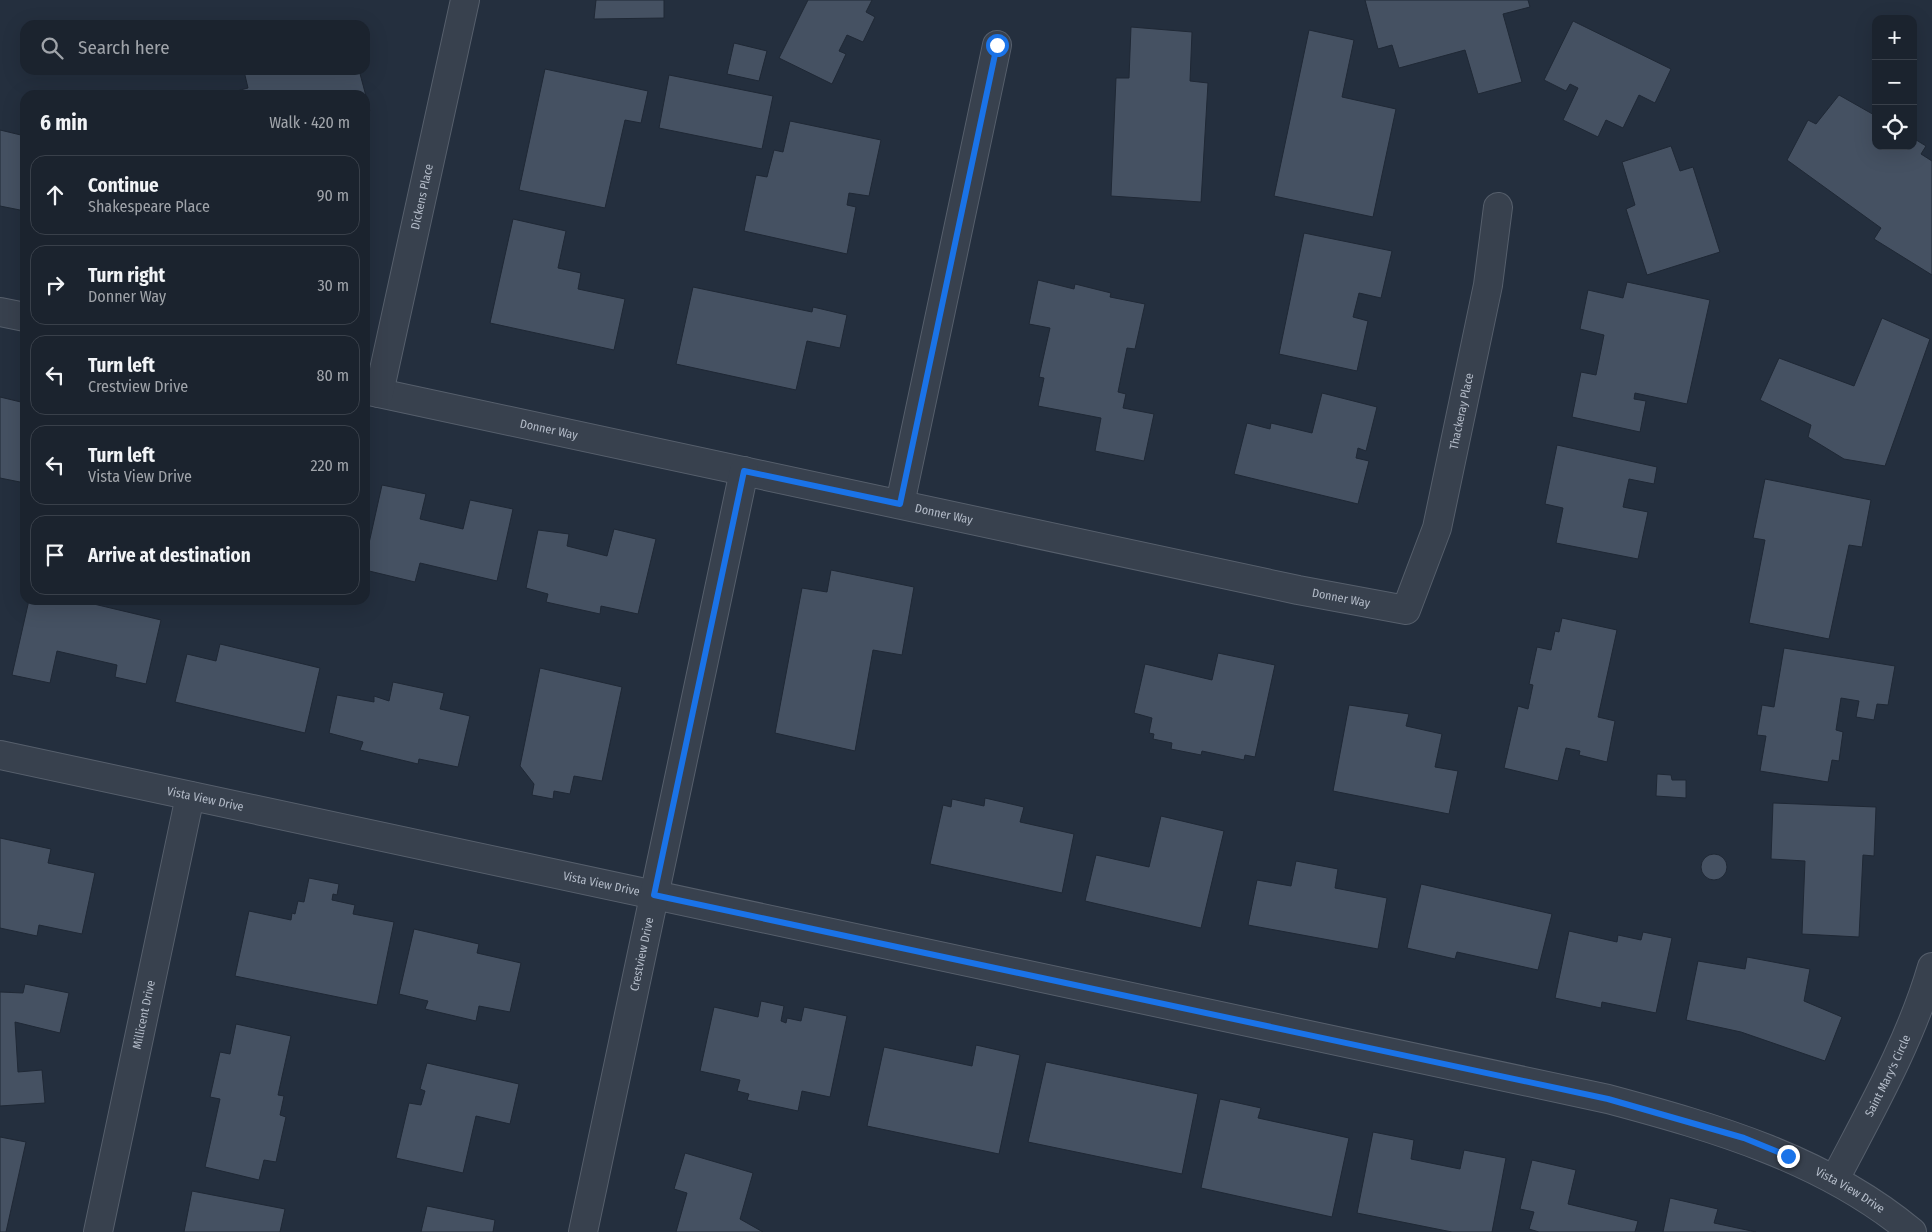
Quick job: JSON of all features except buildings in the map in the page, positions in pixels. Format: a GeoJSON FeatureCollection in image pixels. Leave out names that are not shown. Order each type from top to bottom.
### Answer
{"type":"FeatureCollection","features":[{"type":"Feature","properties":{"kind":"street","name":"Dickens Place"},"geometry":{"type":"LineString","coordinates":[[372,392],[465,0]]}},
{"type":"Feature","properties":{"kind":"street"},"geometry":{"type":"LineString","coordinates":[[900,504],[997,45]]}},
{"type":"Feature","properties":{"kind":"street","name":"Thackeray Place"},"geometry":{"type":"LineString","coordinates":[[1406,610],[1437,528],[1488,285],[1498,207]]}},
{"type":"Feature","properties":{"kind":"street"},"geometry":{"type":"LineString","coordinates":[[0,312],[20,316]]}},
{"type":"Feature","properties":{"kind":"street","name":"Donner Way"},"geometry":{"type":"LineString","coordinates":[[372,392],[1298,590],[1406,610]]}},
{"type":"Feature","properties":{"kind":"street","name":"Crestview Drive"},"geometry":{"type":"LineString","coordinates":[[583,1232],[744,471]]}},
{"type":"Feature","properties":{"kind":"street","name":"Vista View Drive"},"geometry":{"type":"LineString","coordinates":[[0,755],[1608,1099],[1744,1138],[1835,1179],[1912,1232]]}},
{"type":"Feature","properties":{"kind":"street","name":"Millicent Drive"},"geometry":{"type":"LineString","coordinates":[[98,1232],[190,796]]}},
{"type":"Feature","properties":{"kind":"street","name":"Saint Mary's Circle"},"geometry":{"type":"LineString","coordinates":[[1835,1179],[1902,1050],[1924,995],[1932,967]]}},
{"type":"Feature","properties":{"kind":"route"},"geometry":{"type":"LineString","coordinates":[[997,45],[900,504],[744,471],[654,895],[1608,1099],[1744,1138],[1788,1156]]}}]}
